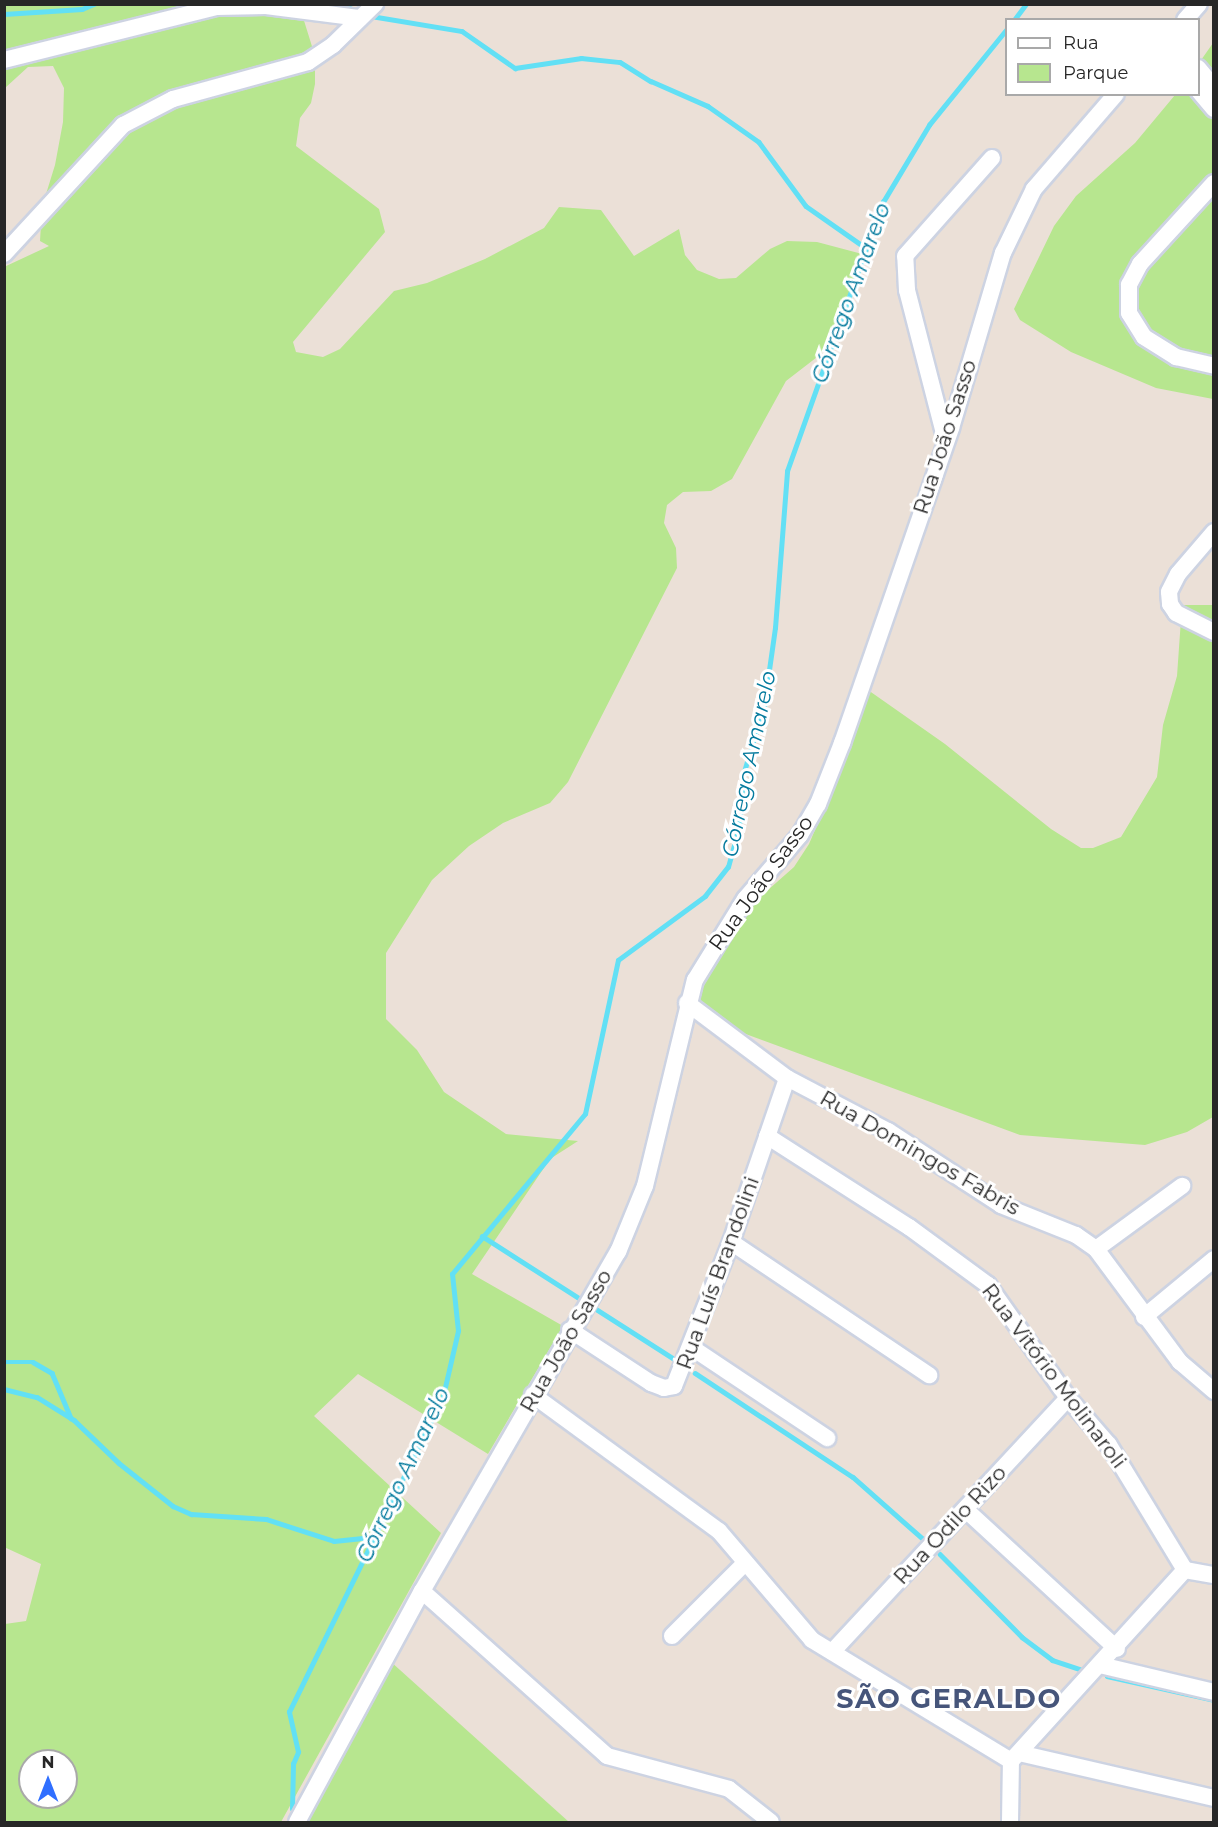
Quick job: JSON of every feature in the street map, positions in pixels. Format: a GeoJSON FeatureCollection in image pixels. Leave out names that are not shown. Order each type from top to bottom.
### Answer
{"type":"FeatureCollection","features":[{"type":"Feature","properties":{"kind":"street"},"geometry":{"type":"LineString","coordinates":[[4,254],[123,125],[173,99],[308,62],[333,45],[375,4]]}},
{"type":"Feature","properties":{"kind":"street"},"geometry":{"type":"LineString","coordinates":[[1187,18],[1199,4]]}},
{"type":"Feature","properties":{"kind":"street"},"geometry":{"type":"LineString","coordinates":[[4,60],[216,7],[266,6],[360,18]]}},
{"type":"Feature","properties":{"kind":"street"},"geometry":{"type":"LineString","coordinates":[[1200,70],[1214,87]]}},
{"type":"Feature","properties":{"kind":"street"},"geometry":{"type":"LineString","coordinates":[[1200,92],[1214,109]]}},
{"type":"Feature","properties":{"kind":"street","name":"Rua João Sasso"},"geometry":{"type":"LineString","coordinates":[[297,1822],[422,1591],[570,1330],[618,1251],[645,1186],[687,1003],[710,951],[726,926],[800,835],[818,804],[946,441],[1003,253],[1022,210],[1054,164],[1114,96]]}},
{"type":"Feature","properties":{"kind":"street"},"geometry":{"type":"LineString","coordinates":[[946,441],[907,290],[905,256],[992,159]]}},
{"type":"Feature","properties":{"kind":"street"},"geometry":{"type":"LineString","coordinates":[[1214,183],[1140,264],[1129,285],[1129,313],[1144,337],[1176,357],[1214,366]]}},
{"type":"Feature","properties":{"kind":"street"},"geometry":{"type":"LineString","coordinates":[[1214,532],[1178,574],[1169,592],[1170,604],[1176,614],[1214,632]]}},
{"type":"Feature","properties":{"kind":"street","name":"Rua Domingos Fabris"},"geometry":{"type":"LineString","coordinates":[[687,1003],[787,1078],[888,1131],[1001,1205],[1076,1235],[1096,1249],[1144,1317],[1180,1362],[1214,1391]]}},
{"type":"Feature","properties":{"kind":"street","name":"Rua Luís Brandolini"},"geometry":{"type":"LineString","coordinates":[[570,1330],[664,1388],[674,1386],[679,1379],[731,1242],[787,1078]]}},
{"type":"Feature","properties":{"kind":"street","name":"Rua Vitório Molinaroli"},"geometry":{"type":"LineString","coordinates":[[767,1136],[909,1227],[988,1285],[1068,1398],[1128,1472],[1185,1570]]}},
{"type":"Feature","properties":{"kind":"street"},"geometry":{"type":"LineString","coordinates":[[1096,1249],[1182,1186]]}},
{"type":"Feature","properties":{"kind":"street"},"geometry":{"type":"LineString","coordinates":[[731,1242],[929,1375]]}},
{"type":"Feature","properties":{"kind":"street"},"geometry":{"type":"LineString","coordinates":[[1144,1317],[1214,1259]]}},
{"type":"Feature","properties":{"kind":"street"},"geometry":{"type":"LineString","coordinates":[[691,1347],[827,1438]]}},
{"type":"Feature","properties":{"kind":"street"},"geometry":{"type":"LineString","coordinates":[[533,1395],[687,1505],[718,1531],[812,1640],[832,1652],[1015,1757],[1214,1798]]}},
{"type":"Feature","properties":{"kind":"street","name":"Rua Odilo Rizo"},"geometry":{"type":"LineString","coordinates":[[832,1652],[1068,1398]]}},
{"type":"Feature","properties":{"kind":"street"},"geometry":{"type":"LineString","coordinates":[[966,1510],[1117,1649]]}},
{"type":"Feature","properties":{"kind":"street"},"geometry":{"type":"LineString","coordinates":[[672,1636],[745,1563]]}},
{"type":"Feature","properties":{"kind":"street"},"geometry":{"type":"LineString","coordinates":[[1010,1822],[1015,1757],[1117,1649],[1185,1570],[1214,1575]]}},
{"type":"Feature","properties":{"kind":"street"},"geometry":{"type":"LineString","coordinates":[[422,1591],[607,1756],[729,1789],[771,1822]]}},
{"type":"Feature","properties":{"kind":"street"},"geometry":{"type":"LineString","coordinates":[[1101,1665],[1214,1692]]}},
{"type":"Feature","properties":{"kind":"green space"},"geometry":{"type":"Polygon","coordinates":[[[5,5],[309,5],[301,11],[315,56],[315,84],[311,103],[300,118],[296,146],[379,209],[385,232],[293,342],[296,352],[323,357],[340,349],[394,291],[427,283],[485,259],[544,228],[559,207],[601,210],[634,256],[679,229],[685,255],[697,270],[719,279],[736,278],[770,249],[787,241],[817,242],[866,255],[821,354],[786,381],[732,479],[711,491],[683,492],[667,505],[664,523],[676,548],[677,568],[568,782],[550,803],[503,823],[469,846],[432,880],[386,953],[386,1019],[417,1050],[444,1092],[506,1134],[578,1141],[550,1159],[472,1274],[563,1326],[488,1454],[358,1374],[314,1416],[441,1533],[281,1822],[5,1822],[5,1624],[26,1621],[41,1564],[4,1547],[4,267],[49,246],[40,241],[42,207],[55,165],[63,122],[64,88],[53,66],[28,67],[5,88],[5,5]]]}},
{"type":"Feature","properties":{"kind":"green space"},"geometry":{"type":"Polygon","coordinates":[[[1213,43],[1213,399],[1156,388],[1071,352],[1020,320],[1014,309],[1054,226],[1076,196],[1135,143],[1174,96],[1200,96],[1200,62],[1213,43]]]}},
{"type":"Feature","properties":{"kind":"green space"},"geometry":{"type":"Polygon","coordinates":[[[1182,605],[1213,605],[1213,1117],[1187,1132],[1145,1145],[1020,1135],[724,1026],[699,1006],[704,980],[751,905],[794,867],[809,844],[841,769],[868,690],[945,744],[1051,829],[1081,848],[1093,848],[1121,837],[1157,777],[1163,725],[1177,676],[1182,605]]]}},
{"type":"Feature","properties":{"kind":"green space"},"geometry":{"type":"Polygon","coordinates":[[[390,1661],[569,1822],[303,1822],[390,1661]]]}},
{"type":"Feature","properties":{"kind":"waterway"},"geometry":{"type":"LineString","coordinates":[[4,14],[82,9],[94,4]]}},
{"type":"Feature","properties":{"kind":"waterway"},"geometry":{"type":"LineString","coordinates":[[339,4],[352,9]]}},
{"type":"Feature","properties":{"kind":"waterway","name":"Córrego Amarelo"},"geometry":{"type":"LineString","coordinates":[[1016,18],[1026,4]]}},
{"type":"Feature","properties":{"kind":"waterway"},"geometry":{"type":"LineString","coordinates":[[371,16],[462,31],[515,68],[581,58],[620,62],[651,81],[708,106],[759,142],[806,206],[866,248]]}},
{"type":"Feature","properties":{"kind":"waterway","name":"Córrego Amarelo"},"geometry":{"type":"LineString","coordinates":[[292,1809],[293,1764],[298,1752],[289,1712],[443,1396],[458,1331],[452,1274],[585,1114],[618,960],[705,896],[728,867],[739,827],[743,775],[764,705],[775,628],[787,471],[883,202],[929,125],[1005,31]]}},
{"type":"Feature","properties":{"kind":"waterway"},"geometry":{"type":"LineString","coordinates":[[482,1236],[674,1359]]}},
{"type":"Feature","properties":{"kind":"waterway"},"geometry":{"type":"LineString","coordinates":[[4,1362],[33,1362],[52,1373],[71,1418]]}},
{"type":"Feature","properties":{"kind":"waterway"},"geometry":{"type":"LineString","coordinates":[[695,1373],[853,1477],[922,1538]]}},
{"type":"Feature","properties":{"kind":"waterway"},"geometry":{"type":"LineString","coordinates":[[4,1389],[37,1397],[74,1420],[119,1463],[173,1506],[191,1514],[266,1519],[334,1541],[372,1537]]}},
{"type":"Feature","properties":{"kind":"waterway"},"geometry":{"type":"LineString","coordinates":[[940,1554],[1022,1637],[1052,1660],[1086,1671]]}},
{"type":"Feature","properties":{"kind":"waterway"},"geometry":{"type":"LineString","coordinates":[[1107,1676],[1214,1700]]}},
{"type":"Feature","properties":{"kind":"district","name":"SÃO GERALDO"},"geometry":{"type":"Point","coordinates":[949,1699]}}]}
